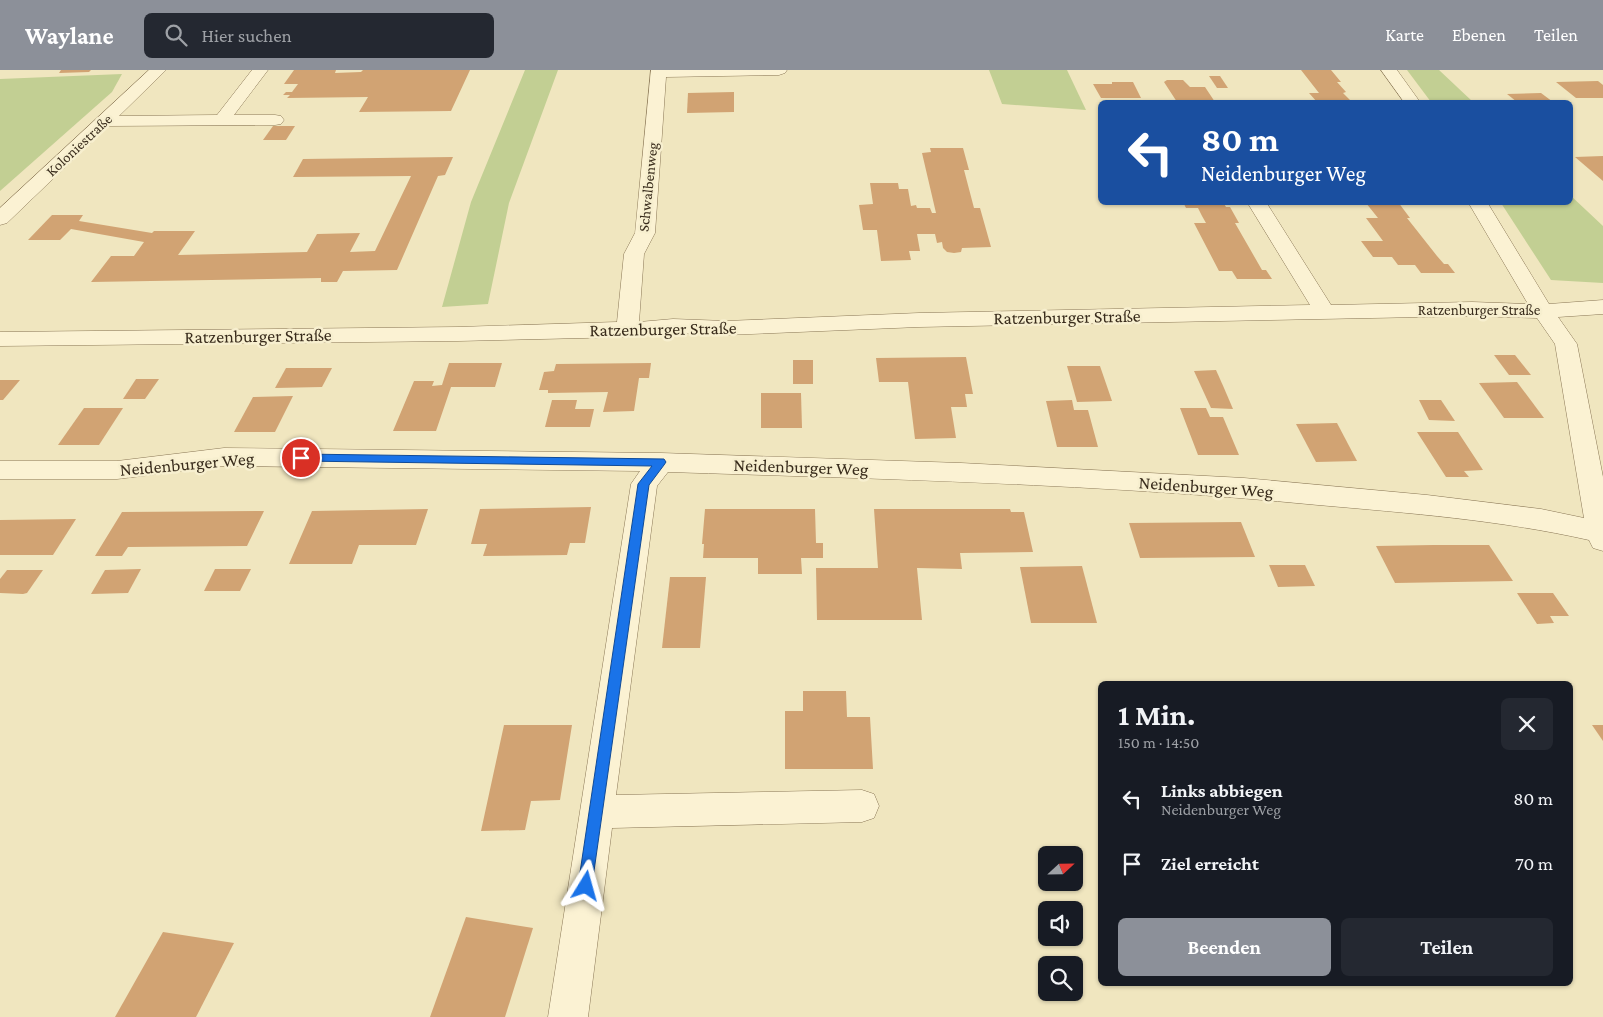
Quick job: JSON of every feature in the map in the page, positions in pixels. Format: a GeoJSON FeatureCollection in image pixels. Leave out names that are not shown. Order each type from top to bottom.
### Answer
{"type":"FeatureCollection","features":[{"type":"Feature","properties":{"kind":"street","name":"Koloniestraße"},"geometry":{"type":"LineString","coordinates":[[0,219],[158,70]]}},
{"type":"Feature","properties":{"kind":"street"},"geometry":{"type":"LineString","coordinates":[[222,120],[260,70]]}},
{"type":"Feature","properties":{"kind":"street","name":"Schwalbenweg"},"geometry":{"type":"LineString","coordinates":[[627,330],[634,254],[645,233],[659,71],[779,70]]}},
{"type":"Feature","properties":{"kind":"street"},"geometry":{"type":"LineString","coordinates":[[1389,70],[1411,100]]}},
{"type":"Feature","properties":{"kind":"street"},"geometry":{"type":"LineString","coordinates":[[105,121],[275,120]]}},
{"type":"Feature","properties":{"kind":"street"},"geometry":{"type":"LineString","coordinates":[[1258,205],[1325,312]]}},
{"type":"Feature","properties":{"kind":"street"},"geometry":{"type":"LineString","coordinates":[[1479,205],[1566,344],[1601,536]]}},
{"type":"Feature","properties":{"kind":"street","name":"Ratzenburger Straße"},"geometry":{"type":"LineString","coordinates":[[0,339],[458,334],[627,330],[673,326],[726,328],[919,320],[1472,309],[1544,311],[1603,308]]}},
{"type":"Feature","properties":{"kind":"street","name":"Neidenburger Weg"},"geometry":{"type":"LineString","coordinates":[[0,470],[117,470],[224,457],[661,462],[961,472],[1244,488],[1446,508],[1541,520],[1601,536]]}},
{"type":"Feature","properties":{"kind":"street"},"geometry":{"type":"LineString","coordinates":[[568,1017],[644,484],[661,462]]}},
{"type":"Feature","properties":{"kind":"street"},"geometry":{"type":"LineString","coordinates":[[596,812],[862,806]]}},
{"type":"Feature","properties":{"kind":"green space"},"geometry":{"type":"Polygon","coordinates":[[[525,70],[558,70],[509,203],[488,304],[442,307],[471,202],[525,70]]]}},
{"type":"Feature","properties":{"kind":"green space"},"geometry":{"type":"Polygon","coordinates":[[[989,70],[1067,70],[1086,110],[1002,104],[989,70]]]}},
{"type":"Feature","properties":{"kind":"green space"},"geometry":{"type":"Polygon","coordinates":[[[1407,70],[1439,70],[1471,100],[1430,100],[1407,70]]]}},
{"type":"Feature","properties":{"kind":"green space"},"geometry":{"type":"Polygon","coordinates":[[[122,74],[112,92],[0,191],[0,79],[122,74]]]}},
{"type":"Feature","properties":{"kind":"green space"},"geometry":{"type":"Polygon","coordinates":[[[1573,198],[1603,226],[1603,283],[1551,280],[1502,205],[1573,205],[1573,198]]]}},
{"type":"Feature","properties":{"kind":"building"},"geometry":{"type":"Polygon","coordinates":[[[61,70],[91,70],[89,72],[59,73],[61,70]]]}},
{"type":"Feature","properties":{"kind":"building"},"geometry":{"type":"Polygon","coordinates":[[[294,70],[336,70],[335,73],[361,72],[363,70],[470,70],[451,111],[359,112],[368,97],[287,98],[290,95],[283,95],[286,92],[292,92],[298,84],[284,84],[294,70]]]}},
{"type":"Feature","properties":{"kind":"building"},"geometry":{"type":"Polygon","coordinates":[[[1301,70],[1331,70],[1341,82],[1337,82],[1346,92],[1343,93],[1350,100],[1315,100],[1309,93],[1319,93],[1301,70]]]}},
{"type":"Feature","properties":{"kind":"building"},"geometry":{"type":"Polygon","coordinates":[[[1209,76],[1220,76],[1228,88],[1217,88],[1209,76]]]}},
{"type":"Feature","properties":{"kind":"building"},"geometry":{"type":"Polygon","coordinates":[[[1167,80],[1183,80],[1190,87],[1205,87],[1214,100],[1176,100],[1164,82],[1167,80]]]}},
{"type":"Feature","properties":{"kind":"building"},"geometry":{"type":"Polygon","coordinates":[[[1598,81],[1603,85],[1603,98],[1576,98],[1556,82],[1598,81]]]}},
{"type":"Feature","properties":{"kind":"building"},"geometry":{"type":"Polygon","coordinates":[[[1112,82],[1133,82],[1141,98],[1101,98],[1093,84],[1112,84],[1112,82]]]}},
{"type":"Feature","properties":{"kind":"building"},"geometry":{"type":"Polygon","coordinates":[[[734,92],[734,112],[687,113],[688,93],[734,92]]]}},
{"type":"Feature","properties":{"kind":"building"},"geometry":{"type":"Polygon","coordinates":[[[1541,93],[1550,100],[1514,100],[1507,94],[1541,93]]]}},
{"type":"Feature","properties":{"kind":"building"},"geometry":{"type":"Polygon","coordinates":[[[273,126],[295,126],[286,140],[263,140],[273,126]]]}},
{"type":"Feature","properties":{"kind":"building"},"geometry":{"type":"Polygon","coordinates":[[[930,148],[963,148],[969,170],[964,170],[974,208],[980,208],[991,247],[962,248],[961,252],[947,252],[943,248],[942,242],[937,243],[935,234],[917,234],[920,251],[909,251],[911,260],[881,261],[877,230],[863,230],[859,205],[873,204],[870,183],[898,183],[899,189],[908,189],[911,206],[916,205],[917,208],[930,208],[932,213],[936,213],[922,153],[931,152],[930,148]]]}},
{"type":"Feature","properties":{"kind":"building"},"geometry":{"type":"Polygon","coordinates":[[[1603,156],[1603,181],[1575,157],[1603,156]]]}},
{"type":"Feature","properties":{"kind":"building"},"geometry":{"type":"Polygon","coordinates":[[[453,157],[445,175],[438,176],[397,270],[343,271],[337,282],[321,282],[321,278],[91,282],[111,256],[134,256],[144,242],[71,229],[60,240],[28,240],[52,215],[83,215],[79,221],[152,233],[154,231],[195,231],[178,255],[307,252],[317,234],[360,233],[350,252],[375,251],[411,176],[293,177],[303,159],[453,157]]]}},
{"type":"Feature","properties":{"kind":"building"},"geometry":{"type":"Polygon","coordinates":[[[1184,205],[1225,205],[1230,207],[1239,223],[1235,223],[1262,270],[1266,270],[1272,279],[1237,279],[1232,271],[1219,271],[1194,223],[1206,223],[1198,208],[1186,208],[1184,205]]]}},
{"type":"Feature","properties":{"kind":"building"},"geometry":{"type":"Polygon","coordinates":[[[1368,205],[1400,205],[1410,218],[1407,218],[1437,256],[1444,264],[1448,264],[1455,273],[1421,273],[1415,265],[1398,265],[1392,257],[1373,257],[1361,241],[1383,241],[1366,218],[1378,218],[1368,205]]]}},
{"type":"Feature","properties":{"kind":"building"},"geometry":{"type":"Polygon","coordinates":[[[1494,355],[1515,355],[1531,375],[1509,375],[1494,355]]]}},
{"type":"Feature","properties":{"kind":"building"},"geometry":{"type":"Polygon","coordinates":[[[966,357],[973,394],[965,394],[967,407],[951,407],[956,438],[915,439],[908,382],[879,382],[876,358],[966,357]]]}},
{"type":"Feature","properties":{"kind":"building"},"geometry":{"type":"Polygon","coordinates":[[[793,360],[813,360],[813,384],[793,384],[793,360]]]}},
{"type":"Feature","properties":{"kind":"building"},"geometry":{"type":"Polygon","coordinates":[[[449,363],[502,363],[495,387],[451,387],[436,431],[393,431],[414,381],[434,381],[432,386],[442,385],[449,363]]]}},
{"type":"Feature","properties":{"kind":"building"},"geometry":{"type":"Polygon","coordinates":[[[651,363],[649,378],[639,378],[634,411],[603,412],[608,392],[548,393],[548,390],[539,390],[544,372],[554,371],[556,364],[651,363]]]}},
{"type":"Feature","properties":{"kind":"building"},"geometry":{"type":"Polygon","coordinates":[[[1067,366],[1100,366],[1112,401],[1077,402],[1067,366]]]}},
{"type":"Feature","properties":{"kind":"building"},"geometry":{"type":"Polygon","coordinates":[[[286,368],[332,368],[322,387],[275,388],[286,368]]]}},
{"type":"Feature","properties":{"kind":"building"},"geometry":{"type":"Polygon","coordinates":[[[1216,370],[1233,409],[1211,408],[1194,371],[1216,370]]]}},
{"type":"Feature","properties":{"kind":"building"},"geometry":{"type":"Polygon","coordinates":[[[136,379],[159,379],[145,399],[123,399],[136,379]]]}},
{"type":"Feature","properties":{"kind":"building"},"geometry":{"type":"Polygon","coordinates":[[[0,380],[20,380],[3,400],[0,400],[0,380]]]}},
{"type":"Feature","properties":{"kind":"building"},"geometry":{"type":"Polygon","coordinates":[[[1517,382],[1544,418],[1504,418],[1479,383],[1517,382]]]}},
{"type":"Feature","properties":{"kind":"building"},"geometry":{"type":"Polygon","coordinates":[[[761,393],[801,393],[802,428],[761,428],[761,393]]]}},
{"type":"Feature","properties":{"kind":"building"},"geometry":{"type":"Polygon","coordinates":[[[293,396],[275,432],[234,432],[253,397],[293,396]]]}},
{"type":"Feature","properties":{"kind":"building"},"geometry":{"type":"Polygon","coordinates":[[[552,400],[577,400],[575,409],[594,409],[590,427],[545,427],[552,400]]]}},
{"type":"Feature","properties":{"kind":"building"},"geometry":{"type":"Polygon","coordinates":[[[1072,400],[1074,410],[1088,410],[1098,447],[1057,447],[1046,401],[1072,400]]]}},
{"type":"Feature","properties":{"kind":"building"},"geometry":{"type":"Polygon","coordinates":[[[1419,400],[1441,400],[1455,421],[1429,420],[1419,400]]]}},
{"type":"Feature","properties":{"kind":"building"},"geometry":{"type":"Polygon","coordinates":[[[84,408],[123,408],[99,445],[58,445],[84,408]]]}},
{"type":"Feature","properties":{"kind":"building"},"geometry":{"type":"Polygon","coordinates":[[[1180,408],[1206,408],[1210,417],[1223,417],[1239,455],[1198,455],[1180,408]]]}},
{"type":"Feature","properties":{"kind":"building"},"geometry":{"type":"Polygon","coordinates":[[[1337,423],[1357,461],[1316,462],[1296,424],[1337,423]]]}},
{"type":"Feature","properties":{"kind":"building"},"geometry":{"type":"Polygon","coordinates":[[[1417,432],[1458,432],[1483,470],[1464,471],[1469,477],[1446,477],[1417,432]]]}},
{"type":"Feature","properties":{"kind":"building"},"geometry":{"type":"Polygon","coordinates":[[[591,507],[585,543],[570,543],[567,555],[483,556],[487,544],[471,544],[480,509],[591,507]]]}},
{"type":"Feature","properties":{"kind":"building"},"geometry":{"type":"Polygon","coordinates":[[[428,509],[416,545],[359,545],[352,564],[289,564],[312,511],[428,509]]]}},
{"type":"Feature","properties":{"kind":"building"},"geometry":{"type":"Polygon","coordinates":[[[705,509],[815,509],[816,543],[823,543],[823,558],[801,558],[802,574],[758,574],[758,558],[703,558],[704,544],[702,544],[705,509]]]}},
{"type":"Feature","properties":{"kind":"building"},"geometry":{"type":"Polygon","coordinates":[[[874,509],[1010,509],[1011,512],[1024,512],[1033,552],[960,553],[962,569],[917,568],[922,620],[817,620],[816,568],[878,568],[874,509]]]}},
{"type":"Feature","properties":{"kind":"building"},"geometry":{"type":"Polygon","coordinates":[[[264,511],[247,546],[128,547],[122,556],[95,556],[122,512],[264,511]]]}},
{"type":"Feature","properties":{"kind":"building"},"geometry":{"type":"Polygon","coordinates":[[[76,519],[53,555],[0,555],[0,520],[76,519]]]}},
{"type":"Feature","properties":{"kind":"building"},"geometry":{"type":"Polygon","coordinates":[[[1241,522],[1255,557],[1140,558],[1129,523],[1241,522]]]}},
{"type":"Feature","properties":{"kind":"building"},"geometry":{"type":"Polygon","coordinates":[[[1489,545],[1513,581],[1395,583],[1376,546],[1489,545]]]}},
{"type":"Feature","properties":{"kind":"building"},"geometry":{"type":"Polygon","coordinates":[[[1269,565],[1305,565],[1315,586],[1278,587],[1269,565]]]}},
{"type":"Feature","properties":{"kind":"building"},"geometry":{"type":"Polygon","coordinates":[[[1082,566],[1097,623],[1031,623],[1020,567],[1082,566]]]}},
{"type":"Feature","properties":{"kind":"building"},"geometry":{"type":"Polygon","coordinates":[[[141,569],[128,593],[91,594],[105,570],[141,569]]]}},
{"type":"Feature","properties":{"kind":"building"},"geometry":{"type":"Polygon","coordinates":[[[215,569],[251,569],[240,591],[204,591],[215,569]]]}},
{"type":"Feature","properties":{"kind":"building"},"geometry":{"type":"Polygon","coordinates":[[[7,570],[43,570],[27,593],[0,593],[0,579],[7,570]]]}},
{"type":"Feature","properties":{"kind":"building"},"geometry":{"type":"Polygon","coordinates":[[[670,577],[706,577],[700,648],[662,648],[670,577]]]}},
{"type":"Feature","properties":{"kind":"building"},"geometry":{"type":"Polygon","coordinates":[[[1517,593],[1553,593],[1569,616],[1550,616],[1554,623],[1537,624],[1517,593]]]}},
{"type":"Feature","properties":{"kind":"building"},"geometry":{"type":"Polygon","coordinates":[[[803,691],[846,691],[847,717],[870,717],[873,769],[785,769],[785,711],[803,711],[803,691]]]}},
{"type":"Feature","properties":{"kind":"building"},"geometry":{"type":"Polygon","coordinates":[[[504,725],[572,725],[560,800],[531,801],[525,830],[481,831],[504,725]]]}},
{"type":"Feature","properties":{"kind":"building"},"geometry":{"type":"Polygon","coordinates":[[[1592,725],[1603,725],[1603,741],[1592,725]]]}},
{"type":"Feature","properties":{"kind":"building"},"geometry":{"type":"Polygon","coordinates":[[[466,917],[533,928],[505,1017],[430,1017],[466,917]]]}},
{"type":"Feature","properties":{"kind":"building"},"geometry":{"type":"Polygon","coordinates":[[[163,932],[234,943],[196,1017],[115,1017],[163,932]]]}},
{"type":"Feature","properties":{"kind":"route"},"geometry":{"type":"LineString","coordinates":[[301,458],[661,462],[644,484],[586,886]]}}]}
